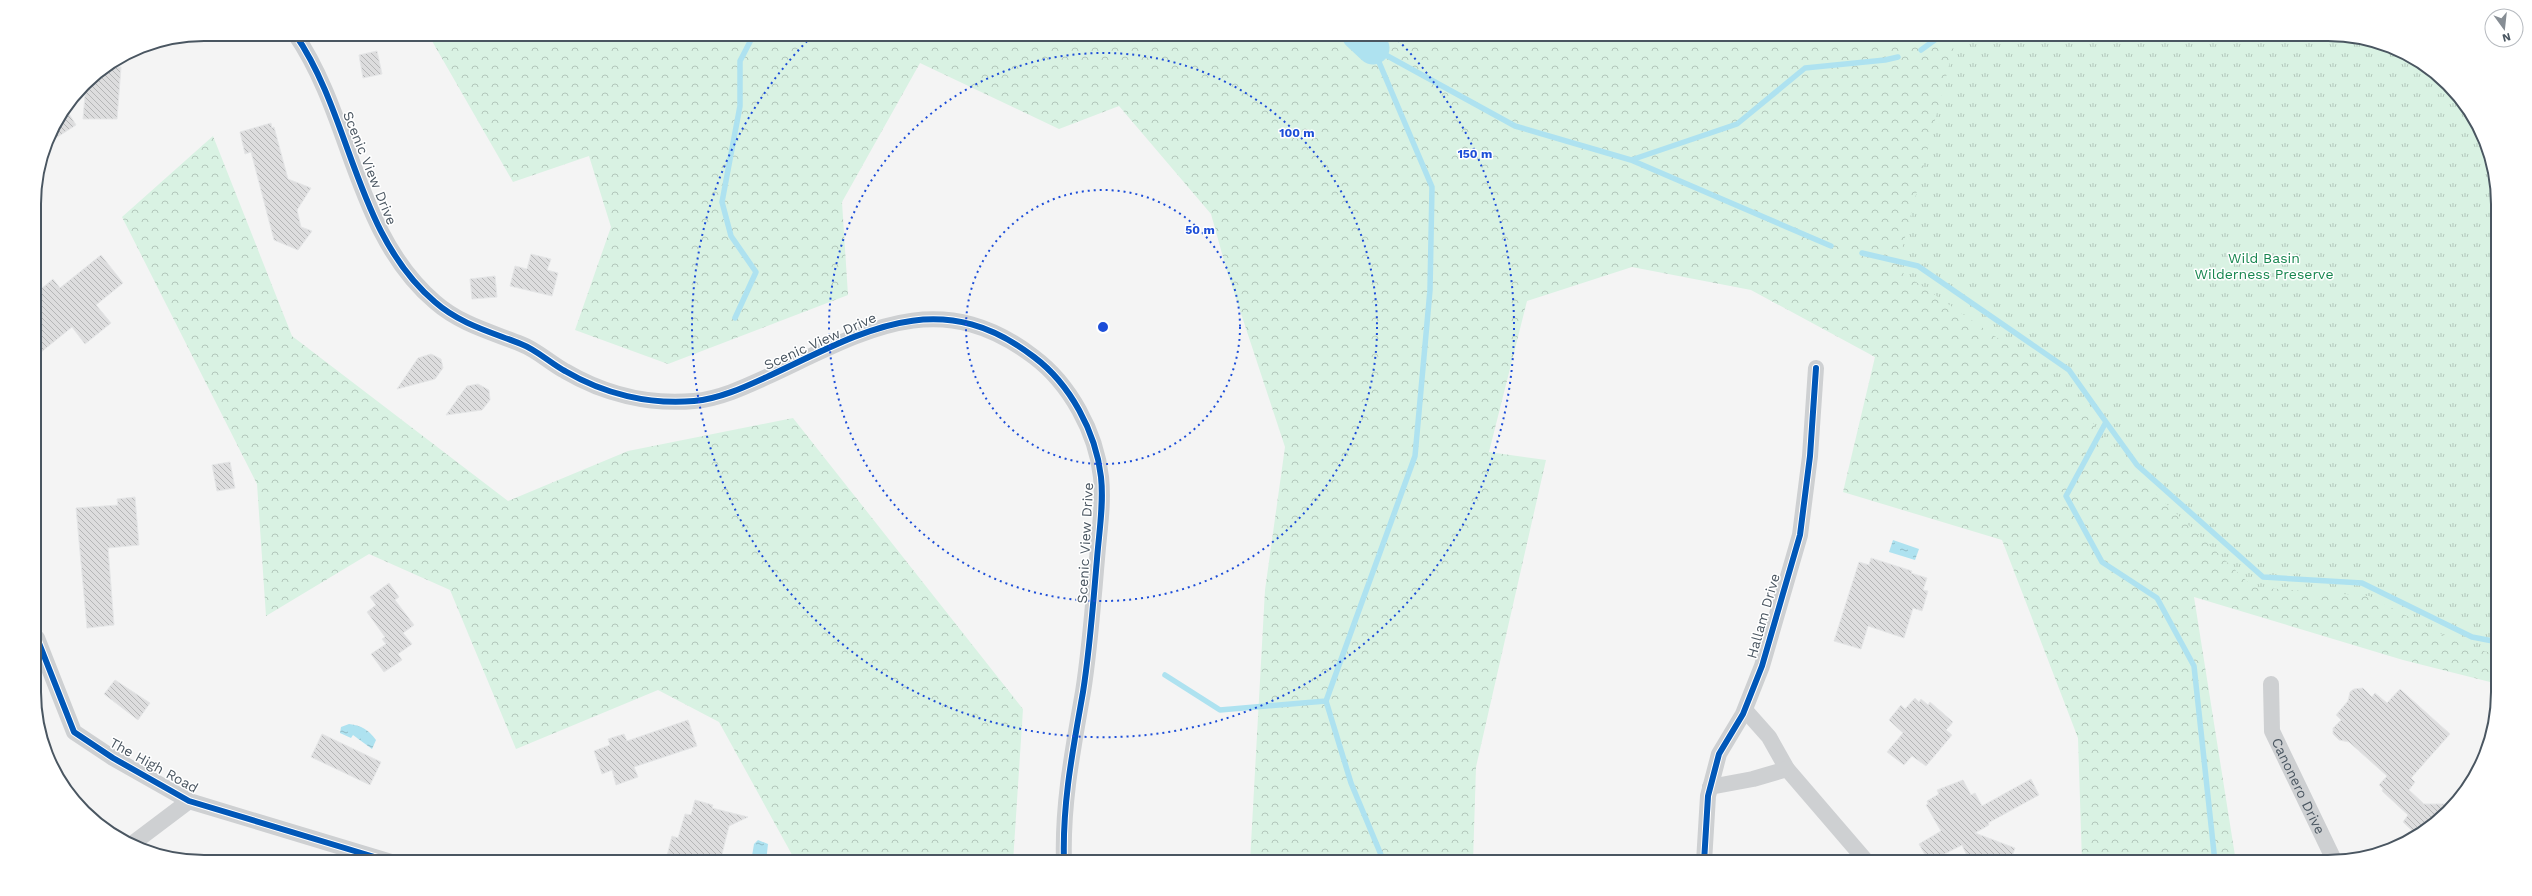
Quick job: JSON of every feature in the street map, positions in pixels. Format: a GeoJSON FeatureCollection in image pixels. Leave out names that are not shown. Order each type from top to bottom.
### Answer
{"type":"FeatureCollection","features":[{"type":"Feature","properties":{"kind":"street","name":"Scenic View Drive"},"geometry":{"type":"LineString","coordinates":[[299,41],[331,103],[361,186],[379,225],[397,259],[418,286],[435,302],[461,320],[525,345],[566,372],[598,387],[635,399],[656,402],[698,401],[719,396],[760,380],[852,336],[891,323],[917,319],[946,320],[986,330],[1017,344],[1060,382],[1089,433],[1101,475],[1102,503],[1092,621],[1083,689],[1066,784],[1063,828],[1064,855]]}},
{"type":"Feature","properties":{"kind":"street","name":"Hallam Drive"},"geometry":{"type":"LineString","coordinates":[[1705,855],[1710,787],[1719,754],[1745,710],[1762,666],[1800,535],[1810,456],[1816,368]]}},
{"type":"Feature","properties":{"kind":"street","name":"The High Road"},"geometry":{"type":"LineString","coordinates":[[41,648],[74,732],[113,758],[189,801],[368,855]]}},
{"type":"Feature","properties":{"kind":"street","name":"Canonero Drive"},"geometry":{"type":"LineString","coordinates":[[2271,684],[2272,731],[2333,855]]}},
{"type":"Feature","properties":{"kind":"street"},"geometry":{"type":"LineString","coordinates":[[1745,710],[1769,737],[1787,769],[1861,855]]}},
{"type":"Feature","properties":{"kind":"street"},"geometry":{"type":"LineString","coordinates":[[1710,787],[1753,779],[1787,769]]}},
{"type":"Feature","properties":{"kind":"street"},"geometry":{"type":"LineString","coordinates":[[137,841],[189,801]]}},
{"type":"Feature","properties":{"kind":"green space"},"geometry":{"type":"Polygon","coordinates":[[[432,41],[2339,41],[2360,44],[2391,53],[2419,68],[2436,81],[2451,96],[2464,113],[2479,141],[2488,172],[2491,193],[2491,682],[2403,660],[2194,597],[2235,855],[2082,855],[2078,738],[2002,540],[1843,492],[1875,357],[1751,290],[1632,267],[1527,301],[1489,452],[1546,460],[1476,767],[1473,855],[1250,855],[1265,590],[1285,447],[1226,268],[1211,214],[1119,106],[1059,129],[920,63],[842,202],[848,295],[668,364],[575,330],[611,227],[589,156],[513,182],[432,41]]]}},
{"type":"Feature","properties":{"kind":"green space","name":"Wild Basin Wilderness Preserve"},"geometry":{"type":"Polygon","coordinates":[[[1955,41],[2339,41],[2360,44],[2391,53],[2419,68],[2436,81],[2451,96],[2464,113],[2479,141],[2490,183],[2491,653],[2468,648],[2369,596],[2253,587],[2132,471],[2056,378],[1897,269],[1955,41]]]}},
{"type":"Feature","properties":{"kind":"green space"},"geometry":{"type":"Polygon","coordinates":[[[213,136],[292,336],[508,501],[628,451],[793,418],[1023,709],[1013,855],[792,855],[719,722],[658,690],[516,749],[450,590],[369,554],[266,616],[257,484],[122,217],[213,136]]]}},
{"type":"Feature","properties":{"kind":"water"},"geometry":{"type":"Polygon","coordinates":[[[1893,540],[1919,549],[1915,560],[1889,552],[1893,540]]]}},
{"type":"Feature","properties":{"kind":"water"},"geometry":{"type":"Polygon","coordinates":[[[349,724],[361,727],[370,733],[376,740],[372,749],[353,735],[351,738],[340,733],[341,727],[349,724]]]}},
{"type":"Feature","properties":{"kind":"water"},"geometry":{"type":"Polygon","coordinates":[[[758,840],[768,844],[767,855],[752,855],[754,844],[758,840]]]}},
{"type":"Feature","properties":{"kind":"building"},"geometry":{"type":"Polygon","coordinates":[[[377,51],[382,74],[363,78],[359,55],[377,51]]]}},
{"type":"Feature","properties":{"kind":"building"},"geometry":{"type":"Polygon","coordinates":[[[116,66],[121,67],[117,119],[83,119],[85,92],[96,81],[113,68],[116,66]]]}},
{"type":"Feature","properties":{"kind":"building"},"geometry":{"type":"Polygon","coordinates":[[[68,113],[76,125],[54,139],[68,113]]]}},
{"type":"Feature","properties":{"kind":"building"},"geometry":{"type":"Polygon","coordinates":[[[271,123],[272,128],[274,127],[288,179],[311,188],[297,210],[301,227],[312,231],[298,250],[274,240],[251,152],[245,154],[240,132],[271,123]]]}},
{"type":"Feature","properties":{"kind":"building"},"geometry":{"type":"Polygon","coordinates":[[[531,254],[551,259],[547,270],[558,273],[552,296],[510,286],[515,266],[527,269],[531,254]]]}},
{"type":"Feature","properties":{"kind":"building"},"geometry":{"type":"Polygon","coordinates":[[[101,255],[123,283],[96,305],[111,323],[85,344],[72,327],[41,352],[41,289],[53,279],[60,288],[101,255]]]}},
{"type":"Feature","properties":{"kind":"building"},"geometry":{"type":"Polygon","coordinates":[[[495,276],[497,297],[472,299],[470,279],[495,276]]]}},
{"type":"Feature","properties":{"kind":"building"},"geometry":{"type":"Polygon","coordinates":[[[431,354],[441,359],[443,368],[435,379],[397,389],[418,358],[431,354]]]}},
{"type":"Feature","properties":{"kind":"building"},"geometry":{"type":"Polygon","coordinates":[[[478,384],[489,390],[490,400],[482,410],[446,415],[467,386],[478,384]]]}},
{"type":"Feature","properties":{"kind":"building"},"geometry":{"type":"Polygon","coordinates":[[[230,462],[235,488],[217,491],[212,465],[230,462]]]}},
{"type":"Feature","properties":{"kind":"building"},"geometry":{"type":"Polygon","coordinates":[[[135,497],[139,545],[108,548],[114,625],[87,628],[76,508],[118,505],[117,499],[135,497]]]}},
{"type":"Feature","properties":{"kind":"building"},"geometry":{"type":"Polygon","coordinates":[[[1871,558],[1912,571],[1911,573],[1927,578],[1923,590],[1928,591],[1922,611],[1913,608],[1904,638],[1868,626],[1861,649],[1834,641],[1859,562],[1869,565],[1871,558]]]}},
{"type":"Feature","properties":{"kind":"building"},"geometry":{"type":"Polygon","coordinates":[[[389,583],[399,597],[395,600],[414,625],[403,633],[412,644],[398,654],[402,660],[384,672],[371,654],[386,644],[382,639],[385,637],[367,612],[376,605],[370,597],[389,583]]]}},
{"type":"Feature","properties":{"kind":"building"},"geometry":{"type":"Polygon","coordinates":[[[115,680],[150,703],[138,720],[104,694],[115,680]]]}},
{"type":"Feature","properties":{"kind":"building"},"geometry":{"type":"Polygon","coordinates":[[[2363,688],[2372,697],[2375,693],[2387,703],[2400,689],[2450,734],[2411,778],[2415,782],[2409,790],[2424,804],[2446,804],[2436,815],[2413,831],[2403,822],[2408,815],[2382,791],[2383,789],[2379,785],[2387,776],[2349,742],[2339,740],[2333,734],[2333,728],[2341,720],[2336,715],[2348,701],[2350,692],[2354,689],[2363,688]]]}},
{"type":"Feature","properties":{"kind":"building"},"geometry":{"type":"Polygon","coordinates":[[[1915,698],[1919,702],[1921,699],[1928,705],[1930,702],[1953,722],[1946,730],[1952,735],[1926,766],[1912,756],[1904,765],[1887,752],[1903,733],[1889,720],[1901,705],[1905,709],[1915,698]]]}},
{"type":"Feature","properties":{"kind":"building"},"geometry":{"type":"Polygon","coordinates":[[[688,720],[697,746],[634,767],[638,777],[616,785],[612,770],[602,774],[594,751],[610,745],[608,739],[624,734],[627,741],[688,720]]]}},
{"type":"Feature","properties":{"kind":"building"},"geometry":{"type":"Polygon","coordinates":[[[322,734],[381,762],[370,785],[311,757],[322,734]]]}},
{"type":"Feature","properties":{"kind":"building"},"geometry":{"type":"Polygon","coordinates":[[[2031,779],[2039,795],[1988,823],[1989,825],[1975,833],[2015,848],[2012,855],[1967,855],[1962,845],[1943,855],[1925,855],[1919,844],[1941,831],[1926,805],[1928,804],[1927,801],[1939,794],[1937,790],[1963,780],[1971,795],[1975,793],[1982,806],[2031,779]]]}},
{"type":"Feature","properties":{"kind":"building"},"geometry":{"type":"Polygon","coordinates":[[[695,800],[713,805],[712,808],[748,817],[729,826],[722,855],[667,855],[672,836],[678,838],[685,814],[691,815],[695,800]]]}},
{"type":"Feature","properties":{"kind":"waterway"},"geometry":{"type":"LineString","coordinates":[[735,318],[756,272],[731,236],[722,202],[740,106],[740,61],[750,41]]}},
{"type":"Feature","properties":{"kind":"waterway"},"geometry":{"type":"LineString","coordinates":[[1366,41],[1373,48]]}},
{"type":"Feature","properties":{"kind":"waterway"},"geometry":{"type":"LineString","coordinates":[[1921,50],[1933,41]]}},
{"type":"Feature","properties":{"kind":"waterway"},"geometry":{"type":"LineString","coordinates":[[1373,48],[1432,187],[1430,290],[1415,456],[1326,701],[1351,783],[1381,855]]}},
{"type":"Feature","properties":{"kind":"waterway"},"geometry":{"type":"LineString","coordinates":[[1373,48],[1515,126],[1631,160],[1831,246]]}},
{"type":"Feature","properties":{"kind":"waterway"},"geometry":{"type":"LineString","coordinates":[[1631,160],[1737,124],[1805,68],[1885,60],[1898,57]]}},
{"type":"Feature","properties":{"kind":"waterway"},"geometry":{"type":"LineString","coordinates":[[1862,253],[1918,266],[2069,370],[2106,422],[2066,496],[2102,562],[2157,598],[2194,666],[2214,855]]}},
{"type":"Feature","properties":{"kind":"waterway"},"geometry":{"type":"LineString","coordinates":[[2106,422],[2137,465],[2263,577],[2362,583],[2472,637],[2491,641]]}},
{"type":"Feature","properties":{"kind":"waterway"},"geometry":{"type":"LineString","coordinates":[[1165,675],[1220,710],[1326,701]]}},
{"type":"Feature","properties":{"kind":"cycle path"},"geometry":{"type":"LineString","coordinates":[[299,41],[314,67],[330,101],[356,174],[371,209],[387,243],[408,274],[435,302],[465,322],[527,347],[559,368],[595,386],[611,392],[644,399],[677,402],[704,400],[743,388],[838,344],[870,331],[901,322],[933,319],[966,323],[999,335],[1034,357],[1047,368],[1070,395],[1087,426],[1098,460],[1102,487],[1101,518],[1088,659],[1066,798],[1064,855]]}},
{"type":"Feature","properties":{"kind":"cycle path"},"geometry":{"type":"LineString","coordinates":[[1704,855],[1708,796],[1719,754],[1743,714],[1762,666],[1800,535],[1810,456],[1816,368]]}},
{"type":"Feature","properties":{"kind":"cycle path"},"geometry":{"type":"LineString","coordinates":[[41,648],[74,732],[113,758],[189,801],[368,855]]}}]}
